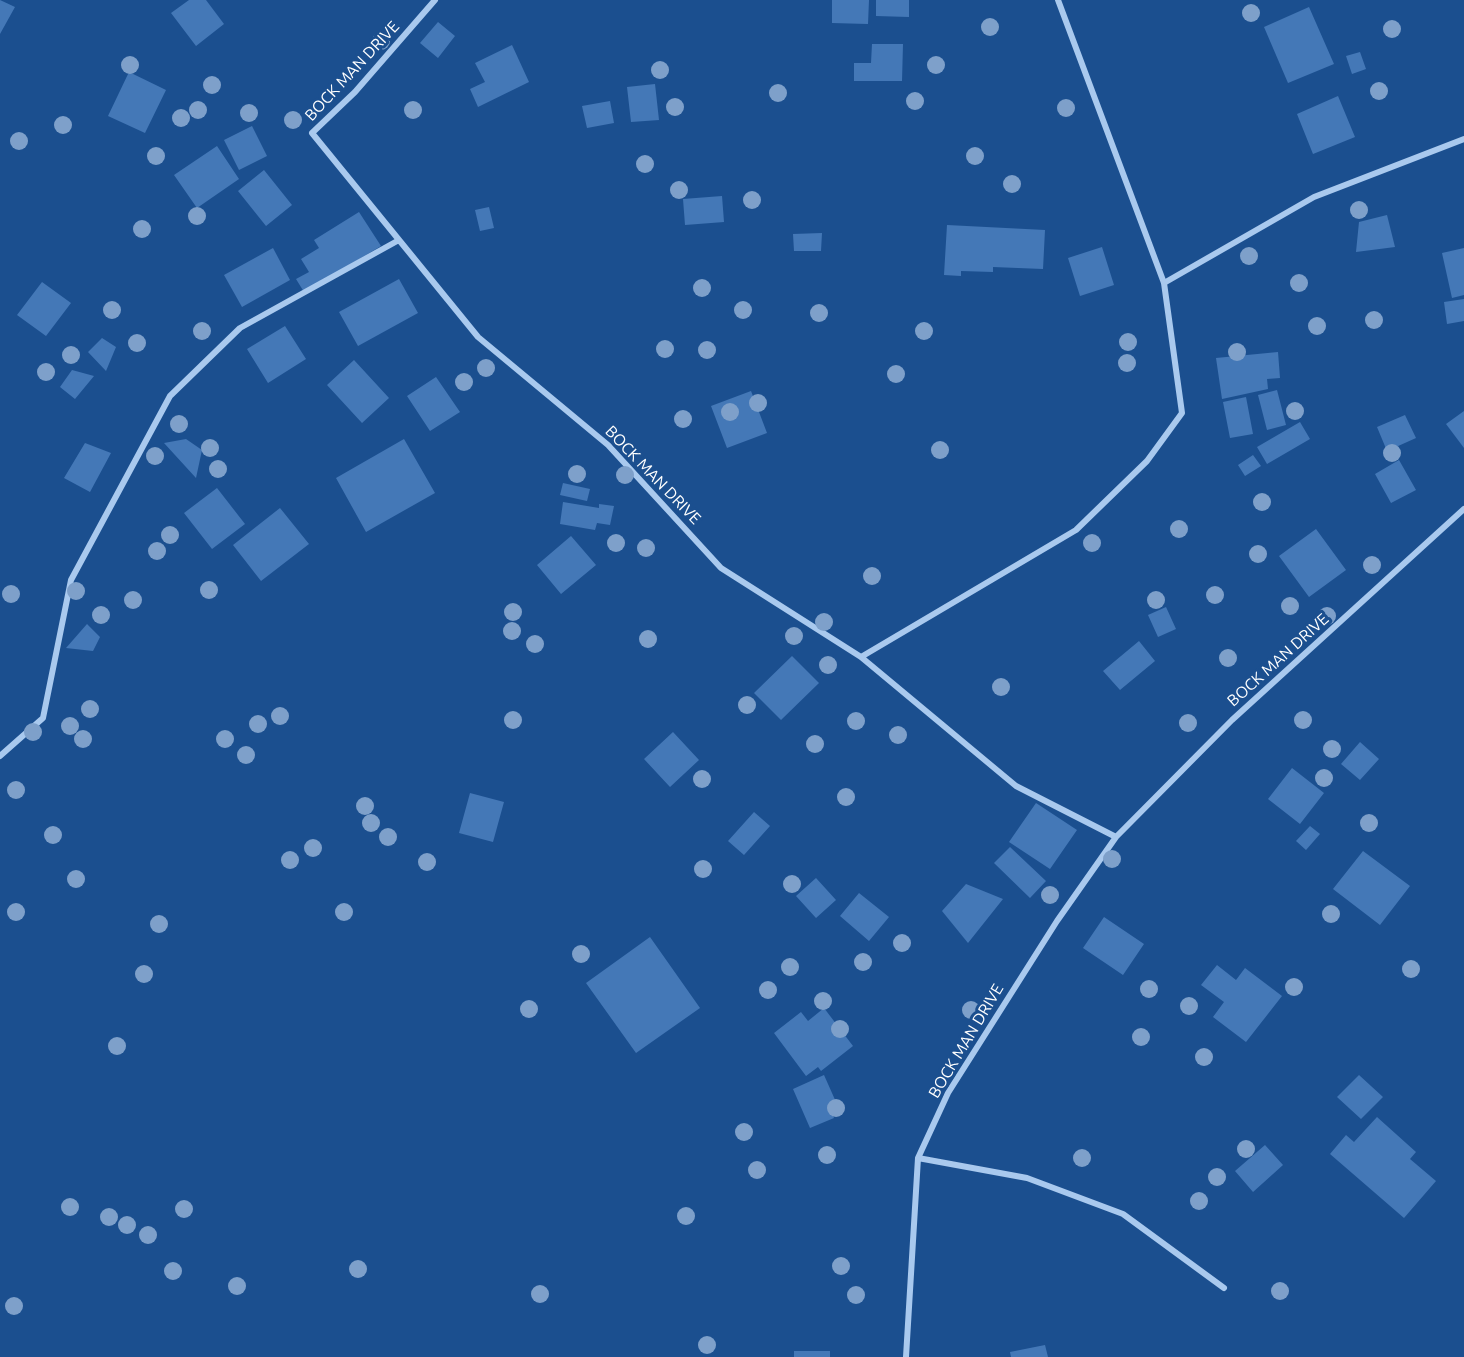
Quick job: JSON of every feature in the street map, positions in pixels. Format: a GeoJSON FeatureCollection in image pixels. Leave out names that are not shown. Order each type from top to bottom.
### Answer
{"type":"FeatureCollection","features":[{"type":"Feature","properties":{"kind":"street","name":"BOCK MAN DRIVE"},"geometry":{"type":"LineString","coordinates":[[435,0],[355,92],[312,133],[399,240],[478,337],[608,445],[721,568],[861,657],[1016,786],[1116,837]]}},
{"type":"Feature","properties":{"kind":"street"},"geometry":{"type":"LineString","coordinates":[[861,657],[1076,530],[1147,461],[1182,413],[1164,283],[1058,0]]}},
{"type":"Feature","properties":{"kind":"street"},"geometry":{"type":"LineString","coordinates":[[1164,283],[1314,197],[1464,139]]}},
{"type":"Feature","properties":{"kind":"street"},"geometry":{"type":"LineString","coordinates":[[0,756],[43,718],[71,580],[170,396],[240,328],[399,240]]}},
{"type":"Feature","properties":{"kind":"street","name":"BOCK MAN DRIVE"},"geometry":{"type":"LineString","coordinates":[[906,1357],[918,1158],[948,1093],[1057,921],[1116,837],[1232,720],[1464,509]]}},
{"type":"Feature","properties":{"kind":"street"},"geometry":{"type":"LineString","coordinates":[[918,1158],[1028,1178],[1123,1214],[1224,1288]]}},
{"type":"Feature","properties":{"kind":"building"},"geometry":{"type":"Polygon","coordinates":[[[0,0],[15,7],[0,34],[0,0]]]}},
{"type":"Feature","properties":{"kind":"building"},"geometry":{"type":"Polygon","coordinates":[[[189,0],[206,0],[224,24],[196,46],[171,13],[189,0]]]}},
{"type":"Feature","properties":{"kind":"building"},"geometry":{"type":"Polygon","coordinates":[[[832,0],[869,0],[868,24],[832,23],[832,0]]]}},
{"type":"Feature","properties":{"kind":"building"},"geometry":{"type":"Polygon","coordinates":[[[876,0],[909,0],[909,17],[876,16],[876,0]]]}},
{"type":"Feature","properties":{"kind":"building"},"geometry":{"type":"Polygon","coordinates":[[[1309,7],[1334,64],[1288,83],[1264,27],[1309,7]]]}},
{"type":"Feature","properties":{"kind":"building"},"geometry":{"type":"Polygon","coordinates":[[[438,22],[455,36],[438,58],[420,43],[438,22]]]}},
{"type":"Feature","properties":{"kind":"building"},"geometry":{"type":"Polygon","coordinates":[[[872,44],[903,44],[902,81],[854,81],[854,63],[871,63],[872,44]]]}},
{"type":"Feature","properties":{"kind":"building"},"geometry":{"type":"Polygon","coordinates":[[[512,45],[529,82],[478,107],[470,89],[485,82],[475,63],[512,45]]]}},
{"type":"Feature","properties":{"kind":"building"},"geometry":{"type":"Polygon","coordinates":[[[1360,52],[1366,69],[1352,74],[1346,56],[1360,52]]]}},
{"type":"Feature","properties":{"kind":"building"},"geometry":{"type":"Polygon","coordinates":[[[129,72],[166,90],[145,133],[108,116],[129,72]]]}},
{"type":"Feature","properties":{"kind":"building"},"geometry":{"type":"Polygon","coordinates":[[[655,84],[659,120],[631,122],[627,87],[655,84]]]}},
{"type":"Feature","properties":{"kind":"building"},"geometry":{"type":"Polygon","coordinates":[[[1338,96],[1355,137],[1313,154],[1297,114],[1338,96]]]}},
{"type":"Feature","properties":{"kind":"building"},"geometry":{"type":"Polygon","coordinates":[[[610,101],[614,123],[587,128],[582,106],[610,101]]]}},
{"type":"Feature","properties":{"kind":"building"},"geometry":{"type":"Polygon","coordinates":[[[252,126],[267,156],[239,170],[224,140],[252,126]]]}},
{"type":"Feature","properties":{"kind":"building"},"geometry":{"type":"Polygon","coordinates":[[[217,146],[239,179],[197,208],[174,175],[217,146]]]}},
{"type":"Feature","properties":{"kind":"building"},"geometry":{"type":"Polygon","coordinates":[[[264,170],[292,205],[266,226],[238,191],[264,170]]]}},
{"type":"Feature","properties":{"kind":"building"},"geometry":{"type":"Polygon","coordinates":[[[722,196],[724,222],[685,225],[683,199],[722,196]]]}},
{"type":"Feature","properties":{"kind":"building"},"geometry":{"type":"Polygon","coordinates":[[[489,207],[494,228],[480,231],[475,210],[489,207]]]}},
{"type":"Feature","properties":{"kind":"building"},"geometry":{"type":"Polygon","coordinates":[[[359,212],[381,246],[304,292],[296,279],[309,272],[301,259],[319,248],[314,240],[359,212]]]}},
{"type":"Feature","properties":{"kind":"building"},"geometry":{"type":"Polygon","coordinates":[[[1387,215],[1395,247],[1356,252],[1359,222],[1387,215]]]}},
{"type":"Feature","properties":{"kind":"building"},"geometry":{"type":"Polygon","coordinates":[[[947,225],[1045,230],[1043,269],[993,267],[993,272],[961,271],[961,276],[944,275],[947,225]]]}},
{"type":"Feature","properties":{"kind":"building"},"geometry":{"type":"Polygon","coordinates":[[[822,233],[821,251],[794,251],[793,234],[822,233]]]}},
{"type":"Feature","properties":{"kind":"building"},"geometry":{"type":"Polygon","coordinates":[[[1102,247],[1114,285],[1080,296],[1068,258],[1102,247]]]}},
{"type":"Feature","properties":{"kind":"building"},"geometry":{"type":"Polygon","coordinates":[[[273,248],[290,280],[242,307],[224,275],[273,248]]]}},
{"type":"Feature","properties":{"kind":"building"},"geometry":{"type":"Polygon","coordinates":[[[1464,248],[1464,295],[1452,298],[1442,253],[1464,248]]]}},
{"type":"Feature","properties":{"kind":"building"},"geometry":{"type":"Polygon","coordinates":[[[399,279],[418,313],[358,346],[339,312],[399,279]]]}},
{"type":"Feature","properties":{"kind":"building"},"geometry":{"type":"Polygon","coordinates":[[[42,282],[71,303],[46,336],[17,315],[42,282]]]}},
{"type":"Feature","properties":{"kind":"building"},"geometry":{"type":"Polygon","coordinates":[[[1464,299],[1464,321],[1447,324],[1444,302],[1464,299]]]}},
{"type":"Feature","properties":{"kind":"building"},"geometry":{"type":"Polygon","coordinates":[[[285,326],[306,359],[268,383],[247,349],[285,326]]]}},
{"type":"Feature","properties":{"kind":"building"},"geometry":{"type":"Polygon","coordinates":[[[102,338],[116,347],[106,371],[88,352],[102,338]]]}},
{"type":"Feature","properties":{"kind":"building"},"geometry":{"type":"Polygon","coordinates":[[[1278,352],[1280,378],[1267,379],[1268,389],[1222,399],[1216,358],[1278,352]]]}},
{"type":"Feature","properties":{"kind":"building"},"geometry":{"type":"Polygon","coordinates":[[[354,360],[389,398],[362,423],[327,385],[354,360]]]}},
{"type":"Feature","properties":{"kind":"building"},"geometry":{"type":"Polygon","coordinates":[[[72,370],[94,376],[75,399],[60,387],[72,370]]]}},
{"type":"Feature","properties":{"kind":"building"},"geometry":{"type":"Polygon","coordinates":[[[436,377],[460,412],[430,431],[407,396],[436,377]]]}},
{"type":"Feature","properties":{"kind":"building"},"geometry":{"type":"Polygon","coordinates":[[[1277,390],[1286,425],[1267,430],[1258,395],[1277,390]]]}},
{"type":"Feature","properties":{"kind":"building"},"geometry":{"type":"Polygon","coordinates":[[[751,391],[767,433],[727,448],[711,406],[751,391]]]}},
{"type":"Feature","properties":{"kind":"building"},"geometry":{"type":"Polygon","coordinates":[[[1246,397],[1253,434],[1230,438],[1223,402],[1246,397]]]}},
{"type":"Feature","properties":{"kind":"building"},"geometry":{"type":"Polygon","coordinates":[[[1464,411],[1464,448],[1446,424],[1464,411]]]}},
{"type":"Feature","properties":{"kind":"building"},"geometry":{"type":"Polygon","coordinates":[[[1405,415],[1416,438],[1387,451],[1377,427],[1405,415]]]}},
{"type":"Feature","properties":{"kind":"building"},"geometry":{"type":"Polygon","coordinates":[[[1300,422],[1310,439],[1267,464],[1257,447],[1300,422]]]}},
{"type":"Feature","properties":{"kind":"building"},"geometry":{"type":"Polygon","coordinates":[[[186,439],[202,450],[196,478],[164,443],[186,439]]]}},
{"type":"Feature","properties":{"kind":"building"},"geometry":{"type":"Polygon","coordinates":[[[404,439],[435,493],[366,532],[336,478],[404,439]]]}},
{"type":"Feature","properties":{"kind":"building"},"geometry":{"type":"Polygon","coordinates":[[[85,443],[111,453],[90,492],[64,478],[85,443]]]}},
{"type":"Feature","properties":{"kind":"building"},"geometry":{"type":"Polygon","coordinates":[[[1253,455],[1261,466],[1245,476],[1238,465],[1253,455]]]}},
{"type":"Feature","properties":{"kind":"building"},"geometry":{"type":"Polygon","coordinates":[[[1399,460],[1416,490],[1391,503],[1375,474],[1399,460]]]}},
{"type":"Feature","properties":{"kind":"building"},"geometry":{"type":"Polygon","coordinates":[[[563,483],[590,489],[587,501],[560,495],[563,483]]]}},
{"type":"Feature","properties":{"kind":"building"},"geometry":{"type":"Polygon","coordinates":[[[217,488],[245,524],[212,549],[184,513],[217,488]]]}},
{"type":"Feature","properties":{"kind":"building"},"geometry":{"type":"Polygon","coordinates":[[[563,502],[599,508],[599,504],[614,506],[610,525],[597,523],[595,530],[560,524],[563,502]]]}},
{"type":"Feature","properties":{"kind":"building"},"geometry":{"type":"Polygon","coordinates":[[[280,508],[309,544],[261,581],[233,545],[280,508]]]}},
{"type":"Feature","properties":{"kind":"building"},"geometry":{"type":"Polygon","coordinates":[[[1316,529],[1346,570],[1309,597],[1279,556],[1316,529]]]}},
{"type":"Feature","properties":{"kind":"building"},"geometry":{"type":"Polygon","coordinates":[[[571,536],[596,565],[561,594],[537,565],[571,536]]]}},
{"type":"Feature","properties":{"kind":"building"},"geometry":{"type":"Polygon","coordinates":[[[1166,607],[1176,629],[1158,637],[1148,615],[1166,607]]]}},
{"type":"Feature","properties":{"kind":"building"},"geometry":{"type":"Polygon","coordinates":[[[87,624],[100,637],[93,651],[66,648],[87,624]]]}},
{"type":"Feature","properties":{"kind":"building"},"geometry":{"type":"Polygon","coordinates":[[[1139,641],[1155,661],[1120,690],[1103,671],[1139,641]]]}},
{"type":"Feature","properties":{"kind":"building"},"geometry":{"type":"Polygon","coordinates":[[[792,656],[819,683],[781,720],[754,693],[792,656]]]}},
{"type":"Feature","properties":{"kind":"building"},"geometry":{"type":"Polygon","coordinates":[[[673,732],[699,760],[670,787],[644,759],[673,732]]]}},
{"type":"Feature","properties":{"kind":"building"},"geometry":{"type":"Polygon","coordinates":[[[1360,742],[1379,759],[1360,780],[1341,764],[1360,742]]]}},
{"type":"Feature","properties":{"kind":"building"},"geometry":{"type":"Polygon","coordinates":[[[1292,768],[1324,793],[1300,824],[1268,799],[1292,768]]]}},
{"type":"Feature","properties":{"kind":"building"},"geometry":{"type":"Polygon","coordinates":[[[470,793],[504,802],[493,842],[459,833],[470,793]]]}},
{"type":"Feature","properties":{"kind":"building"},"geometry":{"type":"Polygon","coordinates":[[[1036,803],[1077,830],[1050,869],[1009,842],[1036,803]]]}},
{"type":"Feature","properties":{"kind":"building"},"geometry":{"type":"Polygon","coordinates":[[[754,812],[770,826],[744,855],[728,841],[754,812]]]}},
{"type":"Feature","properties":{"kind":"building"},"geometry":{"type":"Polygon","coordinates":[[[1310,826],[1320,834],[1306,850],[1296,841],[1310,826]]]}},
{"type":"Feature","properties":{"kind":"building"},"geometry":{"type":"Polygon","coordinates":[[[1010,847],[1046,881],[1030,898],[994,863],[1010,847]]]}},
{"type":"Feature","properties":{"kind":"building"},"geometry":{"type":"Polygon","coordinates":[[[1363,851],[1410,886],[1380,925],[1333,889],[1363,851]]]}},
{"type":"Feature","properties":{"kind":"building"},"geometry":{"type":"Polygon","coordinates":[[[816,878],[836,900],[816,918],[796,896],[816,878]]]}},
{"type":"Feature","properties":{"kind":"building"},"geometry":{"type":"Polygon","coordinates":[[[966,884],[1003,899],[968,943],[942,911],[966,884]]]}},
{"type":"Feature","properties":{"kind":"building"},"geometry":{"type":"Polygon","coordinates":[[[859,893],[889,917],[869,941],[840,916],[859,893]]]}},
{"type":"Feature","properties":{"kind":"building"},"geometry":{"type":"Polygon","coordinates":[[[1104,917],[1144,944],[1123,975],[1083,948],[1104,917]]]}},
{"type":"Feature","properties":{"kind":"building"},"geometry":{"type":"Polygon","coordinates":[[[650,937],[700,1008],[636,1053],[586,983],[650,937]]]}},
{"type":"Feature","properties":{"kind":"building"},"geometry":{"type":"Polygon","coordinates":[[[1217,965],[1236,980],[1245,968],[1282,996],[1246,1042],[1213,1017],[1224,1002],[1201,985],[1217,965]]]}},
{"type":"Feature","properties":{"kind":"building"},"geometry":{"type":"Polygon","coordinates":[[[824,1008],[853,1046],[821,1071],[818,1067],[806,1076],[774,1033],[801,1012],[808,1021],[824,1008]]]}},
{"type":"Feature","properties":{"kind":"building"},"geometry":{"type":"Polygon","coordinates":[[[824,1075],[836,1102],[829,1105],[834,1118],[810,1128],[793,1089],[824,1075]]]}},
{"type":"Feature","properties":{"kind":"building"},"geometry":{"type":"Polygon","coordinates":[[[1359,1075],[1383,1097],[1361,1119],[1337,1097],[1359,1075]]]}},
{"type":"Feature","properties":{"kind":"building"},"geometry":{"type":"Polygon","coordinates":[[[1377,1117],[1416,1152],[1410,1159],[1436,1181],[1404,1218],[1330,1154],[1346,1135],[1354,1142],[1377,1117]]]}},
{"type":"Feature","properties":{"kind":"building"},"geometry":{"type":"Polygon","coordinates":[[[1265,1145],[1283,1165],[1253,1192],[1235,1171],[1265,1145]]]}},
{"type":"Feature","properties":{"kind":"building"},"geometry":{"type":"Polygon","coordinates":[[[1045,1345],[1048,1357],[1011,1357],[1010,1352],[1045,1345]]]}},
{"type":"Feature","properties":{"kind":"building"},"geometry":{"type":"Polygon","coordinates":[[[794,1351],[830,1351],[830,1357],[794,1357],[794,1351]]]}}]}
